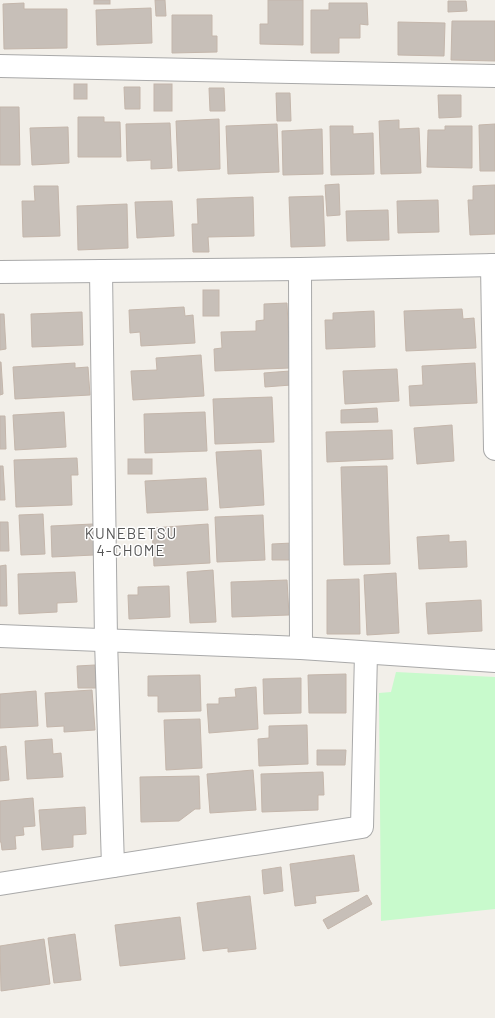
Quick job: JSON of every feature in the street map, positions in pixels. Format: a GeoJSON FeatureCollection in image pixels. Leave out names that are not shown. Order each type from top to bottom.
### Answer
{"type":"FeatureCollection","features":[{"type":"Feature","properties":{"kind":"street"},"geometry":{"type":"LineString","coordinates":[[0,66],[495,76]]}},
{"type":"Feature","properties":{"kind":"street"},"geometry":{"type":"LineString","coordinates":[[0,272],[300,269],[494,265],[495,449]]}},
{"type":"Feature","properties":{"kind":"street"},"geometry":{"type":"LineString","coordinates":[[300,269],[301,648]]}},
{"type":"Feature","properties":{"kind":"street"},"geometry":{"type":"LineString","coordinates":[[102,271],[106,640],[113,866]]}},
{"type":"Feature","properties":{"kind":"street"},"geometry":{"type":"LineString","coordinates":[[0,636],[301,648],[495,661]]}},
{"type":"Feature","properties":{"kind":"street"},"geometry":{"type":"LineString","coordinates":[[0,884],[362,827],[366,653]]}},
{"type":"Feature","properties":{"kind":"green space"},"geometry":{"type":"Polygon","coordinates":[[[396,672],[495,677],[495,909],[381,921],[379,693],[391,692],[396,672]]]}},
{"type":"Feature","properties":{"kind":"building"},"geometry":{"type":"Polygon","coordinates":[[[94,0],[110,0],[110,4],[94,4],[94,0]]]}},
{"type":"Feature","properties":{"kind":"building"},"geometry":{"type":"Polygon","coordinates":[[[155,0],[165,0],[166,16],[156,16],[155,0]]]}},
{"type":"Feature","properties":{"kind":"building"},"geometry":{"type":"Polygon","coordinates":[[[268,0],[303,0],[303,45],[260,44],[260,24],[268,24],[268,0]]]}},
{"type":"Feature","properties":{"kind":"building"},"geometry":{"type":"Polygon","coordinates":[[[448,1],[466,1],[467,11],[448,12],[448,1]]]}},
{"type":"Feature","properties":{"kind":"building"},"geometry":{"type":"Polygon","coordinates":[[[24,3],[24,9],[67,9],[67,48],[4,49],[3,4],[24,3]]]}},
{"type":"Feature","properties":{"kind":"building"},"geometry":{"type":"Polygon","coordinates":[[[329,3],[367,3],[368,25],[360,24],[360,38],[339,38],[339,53],[311,53],[311,10],[329,10],[329,3]]]}},
{"type":"Feature","properties":{"kind":"building"},"geometry":{"type":"Polygon","coordinates":[[[151,8],[152,43],[97,45],[96,10],[151,8]]]}},
{"type":"Feature","properties":{"kind":"building"},"geometry":{"type":"Polygon","coordinates":[[[172,15],[212,15],[212,36],[217,36],[217,52],[172,53],[172,15]]]}},
{"type":"Feature","properties":{"kind":"building"},"geometry":{"type":"Polygon","coordinates":[[[452,21],[495,21],[495,61],[451,60],[452,21]]]}},
{"type":"Feature","properties":{"kind":"building"},"geometry":{"type":"Polygon","coordinates":[[[398,22],[445,23],[444,56],[398,55],[398,22]]]}},
{"type":"Feature","properties":{"kind":"building"},"geometry":{"type":"Polygon","coordinates":[[[74,84],[87,84],[87,99],[74,99],[74,84]]]}},
{"type":"Feature","properties":{"kind":"building"},"geometry":{"type":"Polygon","coordinates":[[[154,84],[172,84],[172,111],[154,111],[154,84]]]}},
{"type":"Feature","properties":{"kind":"building"},"geometry":{"type":"Polygon","coordinates":[[[124,87],[140,87],[140,109],[125,109],[124,87]]]}},
{"type":"Feature","properties":{"kind":"building"},"geometry":{"type":"Polygon","coordinates":[[[209,88],[224,88],[225,111],[210,111],[209,88]]]}},
{"type":"Feature","properties":{"kind":"building"},"geometry":{"type":"Polygon","coordinates":[[[276,93],[290,93],[291,121],[277,121],[276,93]]]}},
{"type":"Feature","properties":{"kind":"building"},"geometry":{"type":"Polygon","coordinates":[[[438,95],[461,95],[461,117],[439,118],[438,95]]]}},
{"type":"Feature","properties":{"kind":"building"},"geometry":{"type":"Polygon","coordinates":[[[0,107],[19,107],[20,165],[0,165],[0,107]]]}},
{"type":"Feature","properties":{"kind":"building"},"geometry":{"type":"Polygon","coordinates":[[[78,117],[104,117],[104,122],[120,122],[121,157],[78,157],[78,117]]]}},
{"type":"Feature","properties":{"kind":"building"},"geometry":{"type":"Polygon","coordinates":[[[219,119],[220,169],[178,171],[176,121],[219,119]]]}},
{"type":"Feature","properties":{"kind":"building"},"geometry":{"type":"Polygon","coordinates":[[[399,120],[399,129],[419,128],[421,173],[381,174],[379,121],[399,120]]]}},
{"type":"Feature","properties":{"kind":"building"},"geometry":{"type":"Polygon","coordinates":[[[170,123],[172,168],[151,169],[151,160],[127,161],[126,124],[170,123]]]}},
{"type":"Feature","properties":{"kind":"building"},"geometry":{"type":"Polygon","coordinates":[[[277,124],[279,172],[228,174],[226,126],[277,124]]]}},
{"type":"Feature","properties":{"kind":"building"},"geometry":{"type":"Polygon","coordinates":[[[495,124],[495,171],[480,171],[479,125],[495,124]]]}},
{"type":"Feature","properties":{"kind":"building"},"geometry":{"type":"Polygon","coordinates":[[[330,126],[353,126],[353,134],[373,133],[374,174],[331,175],[330,126]]]}},
{"type":"Feature","properties":{"kind":"building"},"geometry":{"type":"Polygon","coordinates":[[[445,126],[472,126],[472,168],[427,167],[428,130],[445,130],[445,126]]]}},
{"type":"Feature","properties":{"kind":"building"},"geometry":{"type":"Polygon","coordinates":[[[68,127],[69,163],[32,165],[30,128],[68,127]]]}},
{"type":"Feature","properties":{"kind":"building"},"geometry":{"type":"Polygon","coordinates":[[[322,129],[323,174],[283,175],[282,131],[322,129]]]}},
{"type":"Feature","properties":{"kind":"building"},"geometry":{"type":"Polygon","coordinates":[[[339,184],[340,215],[327,216],[325,185],[339,184]]]}},
{"type":"Feature","properties":{"kind":"building"},"geometry":{"type":"Polygon","coordinates":[[[495,185],[495,234],[470,235],[468,200],[473,200],[473,186],[495,185]]]}},
{"type":"Feature","properties":{"kind":"building"},"geometry":{"type":"Polygon","coordinates":[[[34,186],[58,186],[60,236],[23,237],[22,201],[35,201],[34,186]]]}},
{"type":"Feature","properties":{"kind":"building"},"geometry":{"type":"Polygon","coordinates":[[[323,196],[325,246],[291,247],[289,197],[323,196]]]}},
{"type":"Feature","properties":{"kind":"building"},"geometry":{"type":"Polygon","coordinates":[[[253,197],[254,236],[208,237],[209,252],[193,252],[192,224],[198,224],[197,199],[253,197]]]}},
{"type":"Feature","properties":{"kind":"building"},"geometry":{"type":"Polygon","coordinates":[[[438,200],[439,232],[398,233],[397,201],[438,200]]]}},
{"type":"Feature","properties":{"kind":"building"},"geometry":{"type":"Polygon","coordinates":[[[172,201],[174,236],[137,238],[135,202],[172,201]]]}},
{"type":"Feature","properties":{"kind":"building"},"geometry":{"type":"Polygon","coordinates":[[[127,204],[128,248],[78,250],[77,206],[127,204]]]}},
{"type":"Feature","properties":{"kind":"building"},"geometry":{"type":"Polygon","coordinates":[[[388,210],[389,240],[347,241],[346,211],[388,210]]]}},
{"type":"Feature","properties":{"kind":"building"},"geometry":{"type":"Polygon","coordinates":[[[203,290],[219,290],[219,316],[203,316],[203,290]]]}},
{"type":"Feature","properties":{"kind":"building"},"geometry":{"type":"Polygon","coordinates":[[[287,303],[290,368],[215,371],[214,349],[222,348],[221,332],[256,331],[256,321],[264,320],[264,304],[287,303]]]}},
{"type":"Feature","properties":{"kind":"building"},"geometry":{"type":"Polygon","coordinates":[[[184,307],[185,316],[193,315],[195,343],[141,346],[140,332],[130,333],[129,310],[184,307]]]}},
{"type":"Feature","properties":{"kind":"building"},"geometry":{"type":"Polygon","coordinates":[[[462,309],[463,319],[474,318],[476,348],[406,351],[404,311],[462,309]]]}},
{"type":"Feature","properties":{"kind":"building"},"geometry":{"type":"Polygon","coordinates":[[[374,311],[375,347],[326,349],[325,320],[333,320],[333,313],[374,311]]]}},
{"type":"Feature","properties":{"kind":"building"},"geometry":{"type":"Polygon","coordinates":[[[82,312],[83,345],[32,347],[31,314],[82,312]]]}},
{"type":"Feature","properties":{"kind":"building"},"geometry":{"type":"Polygon","coordinates":[[[0,314],[4,314],[6,349],[0,350],[0,314]]]}},
{"type":"Feature","properties":{"kind":"building"},"geometry":{"type":"Polygon","coordinates":[[[201,355],[204,396],[133,400],[131,371],[157,370],[156,358],[201,355]]]}},
{"type":"Feature","properties":{"kind":"building"},"geometry":{"type":"Polygon","coordinates":[[[0,362],[3,394],[0,395],[0,362]]]}},
{"type":"Feature","properties":{"kind":"building"},"geometry":{"type":"Polygon","coordinates":[[[75,363],[75,368],[88,367],[90,395],[15,399],[13,367],[75,363]]]}},
{"type":"Feature","properties":{"kind":"building"},"geometry":{"type":"Polygon","coordinates":[[[475,363],[477,403],[410,406],[409,386],[423,385],[422,366],[475,363]]]}},
{"type":"Feature","properties":{"kind":"building"},"geometry":{"type":"Polygon","coordinates":[[[397,369],[399,401],[345,404],[343,371],[397,369]]]}},
{"type":"Feature","properties":{"kind":"building"},"geometry":{"type":"Polygon","coordinates":[[[290,371],[291,385],[265,387],[264,373],[290,371]]]}},
{"type":"Feature","properties":{"kind":"building"},"geometry":{"type":"Polygon","coordinates":[[[272,397],[274,442],[215,444],[213,399],[272,397]]]}},
{"type":"Feature","properties":{"kind":"building"},"geometry":{"type":"Polygon","coordinates":[[[377,408],[378,422],[341,423],[341,410],[377,408]]]}},
{"type":"Feature","properties":{"kind":"building"},"geometry":{"type":"Polygon","coordinates":[[[64,412],[66,447],[15,450],[13,415],[64,412]]]}},
{"type":"Feature","properties":{"kind":"building"},"geometry":{"type":"Polygon","coordinates":[[[205,412],[207,451],[145,453],[144,414],[205,412]]]}},
{"type":"Feature","properties":{"kind":"building"},"geometry":{"type":"Polygon","coordinates":[[[0,416],[5,416],[6,449],[0,449],[0,416]]]}},
{"type":"Feature","properties":{"kind":"building"},"geometry":{"type":"Polygon","coordinates":[[[452,425],[454,461],[417,464],[414,428],[452,425]]]}},
{"type":"Feature","properties":{"kind":"building"},"geometry":{"type":"Polygon","coordinates":[[[392,430],[393,459],[327,462],[326,432],[392,430]]]}},
{"type":"Feature","properties":{"kind":"building"},"geometry":{"type":"Polygon","coordinates":[[[261,450],[264,505],[220,508],[216,452],[261,450]]]}},
{"type":"Feature","properties":{"kind":"building"},"geometry":{"type":"Polygon","coordinates":[[[77,458],[78,475],[71,475],[72,505],[16,507],[14,460],[77,458]]]}},
{"type":"Feature","properties":{"kind":"building"},"geometry":{"type":"Polygon","coordinates":[[[128,459],[152,459],[152,474],[128,474],[128,459]]]}},
{"type":"Feature","properties":{"kind":"building"},"geometry":{"type":"Polygon","coordinates":[[[0,466],[3,466],[5,500],[0,500],[0,466]]]}},
{"type":"Feature","properties":{"kind":"building"},"geometry":{"type":"Polygon","coordinates":[[[387,466],[390,564],[344,565],[341,467],[387,466]]]}},
{"type":"Feature","properties":{"kind":"building"},"geometry":{"type":"Polygon","coordinates":[[[206,478],[208,510],[147,513],[145,481],[206,478]]]}},
{"type":"Feature","properties":{"kind":"building"},"geometry":{"type":"Polygon","coordinates":[[[43,514],[45,554],[21,555],[19,515],[43,514]]]}},
{"type":"Feature","properties":{"kind":"building"},"geometry":{"type":"Polygon","coordinates":[[[263,515],[265,560],[217,562],[215,517],[263,515]]]}},
{"type":"Feature","properties":{"kind":"building"},"geometry":{"type":"Polygon","coordinates":[[[0,522],[8,522],[9,551],[0,551],[0,522]]]}},
{"type":"Feature","properties":{"kind":"building"},"geometry":{"type":"Polygon","coordinates":[[[93,524],[94,555],[52,557],[51,526],[93,524]]]}},
{"type":"Feature","properties":{"kind":"building"},"geometry":{"type":"Polygon","coordinates":[[[208,524],[210,563],[154,566],[152,528],[208,524]]]}},
{"type":"Feature","properties":{"kind":"building"},"geometry":{"type":"Polygon","coordinates":[[[449,535],[449,542],[466,541],[467,567],[419,569],[417,537],[449,535]]]}},
{"type":"Feature","properties":{"kind":"building"},"geometry":{"type":"Polygon","coordinates":[[[292,543],[293,560],[272,560],[272,544],[292,543]]]}},
{"type":"Feature","properties":{"kind":"building"},"geometry":{"type":"Polygon","coordinates":[[[6,565],[7,606],[0,606],[0,566],[6,565]]]}},
{"type":"Feature","properties":{"kind":"building"},"geometry":{"type":"Polygon","coordinates":[[[213,570],[216,622],[190,623],[187,572],[213,570]]]}},
{"type":"Feature","properties":{"kind":"building"},"geometry":{"type":"Polygon","coordinates":[[[75,572],[77,602],[57,603],[57,612],[19,614],[18,574],[75,572]]]}},
{"type":"Feature","properties":{"kind":"building"},"geometry":{"type":"Polygon","coordinates":[[[396,573],[399,633],[367,635],[364,575],[396,573]]]}},
{"type":"Feature","properties":{"kind":"building"},"geometry":{"type":"Polygon","coordinates":[[[359,579],[360,634],[327,634],[327,580],[359,579]]]}},
{"type":"Feature","properties":{"kind":"building"},"geometry":{"type":"Polygon","coordinates":[[[287,580],[289,615],[232,617],[231,582],[287,580]]]}},
{"type":"Feature","properties":{"kind":"building"},"geometry":{"type":"Polygon","coordinates":[[[169,586],[170,617],[129,619],[128,595],[138,595],[138,587],[169,586]]]}},
{"type":"Feature","properties":{"kind":"building"},"geometry":{"type":"Polygon","coordinates":[[[481,600],[482,631],[428,634],[426,603],[481,600]]]}},
{"type":"Feature","properties":{"kind":"building"},"geometry":{"type":"Polygon","coordinates":[[[95,665],[96,688],[78,688],[77,666],[95,665]]]}},
{"type":"Feature","properties":{"kind":"building"},"geometry":{"type":"Polygon","coordinates":[[[346,674],[346,713],[309,713],[308,675],[346,674]]]}},
{"type":"Feature","properties":{"kind":"building"},"geometry":{"type":"Polygon","coordinates":[[[200,675],[201,711],[158,712],[158,696],[148,696],[148,676],[200,675]]]}},
{"type":"Feature","properties":{"kind":"building"},"geometry":{"type":"Polygon","coordinates":[[[301,678],[301,713],[264,714],[263,679],[301,678]]]}},
{"type":"Feature","properties":{"kind":"building"},"geometry":{"type":"Polygon","coordinates":[[[256,687],[258,729],[209,733],[207,704],[219,704],[219,698],[236,697],[235,689],[256,687]]]}},
{"type":"Feature","properties":{"kind":"building"},"geometry":{"type":"Polygon","coordinates":[[[92,690],[95,730],[64,732],[64,726],[47,727],[45,693],[92,690]]]}},
{"type":"Feature","properties":{"kind":"building"},"geometry":{"type":"Polygon","coordinates":[[[36,691],[38,726],[0,728],[0,694],[36,691]]]}},
{"type":"Feature","properties":{"kind":"building"},"geometry":{"type":"Polygon","coordinates":[[[200,719],[202,768],[166,770],[164,720],[200,719]]]}},
{"type":"Feature","properties":{"kind":"building"},"geometry":{"type":"Polygon","coordinates":[[[307,725],[308,764],[259,766],[258,739],[269,738],[269,726],[307,725]]]}},
{"type":"Feature","properties":{"kind":"building"},"geometry":{"type":"Polygon","coordinates":[[[52,739],[53,754],[61,753],[63,777],[27,779],[25,741],[52,739]]]}},
{"type":"Feature","properties":{"kind":"building"},"geometry":{"type":"Polygon","coordinates":[[[6,746],[9,780],[0,781],[0,747],[6,746]]]}},
{"type":"Feature","properties":{"kind":"building"},"geometry":{"type":"Polygon","coordinates":[[[317,750],[346,750],[345,765],[317,765],[317,750]]]}},
{"type":"Feature","properties":{"kind":"building"},"geometry":{"type":"Polygon","coordinates":[[[253,770],[256,810],[210,813],[207,774],[253,770]]]}},
{"type":"Feature","properties":{"kind":"building"},"geometry":{"type":"Polygon","coordinates":[[[323,772],[324,795],[318,795],[318,810],[262,812],[261,774],[323,772]]]}},
{"type":"Feature","properties":{"kind":"building"},"geometry":{"type":"Polygon","coordinates":[[[199,776],[200,809],[195,809],[179,821],[141,822],[140,777],[199,776]]]}},
{"type":"Feature","properties":{"kind":"building"},"geometry":{"type":"Polygon","coordinates":[[[33,798],[35,826],[23,827],[24,835],[15,836],[16,849],[2,850],[0,842],[0,801],[33,798]]]}},
{"type":"Feature","properties":{"kind":"building"},"geometry":{"type":"Polygon","coordinates":[[[85,807],[86,834],[73,835],[73,847],[42,850],[39,810],[85,807]]]}},
{"type":"Feature","properties":{"kind":"building"},"geometry":{"type":"Polygon","coordinates":[[[354,855],[359,891],[315,896],[316,903],[295,906],[290,864],[354,855]]]}},
{"type":"Feature","properties":{"kind":"building"},"geometry":{"type":"Polygon","coordinates":[[[281,867],[283,891],[264,894],[262,870],[281,867]]]}},
{"type":"Feature","properties":{"kind":"building"},"geometry":{"type":"Polygon","coordinates":[[[367,895],[372,904],[328,929],[323,920],[367,895]]]}},
{"type":"Feature","properties":{"kind":"building"},"geometry":{"type":"Polygon","coordinates":[[[250,896],[256,949],[228,952],[228,948],[203,951],[197,903],[250,896]]]}},
{"type":"Feature","properties":{"kind":"building"},"geometry":{"type":"Polygon","coordinates":[[[180,917],[185,959],[120,966],[115,925],[180,917]]]}},
{"type":"Feature","properties":{"kind":"building"},"geometry":{"type":"Polygon","coordinates":[[[75,934],[81,980],[54,983],[48,938],[75,934]]]}},
{"type":"Feature","properties":{"kind":"building"},"geometry":{"type":"Polygon","coordinates":[[[44,939],[50,984],[1,991],[0,946],[44,939]]]}},
{"type":"Feature","properties":{"kind":"district","name":"KUNEBETSU 4-CHOME"},"geometry":{"type":"Point","coordinates":[131,542]}}]}
